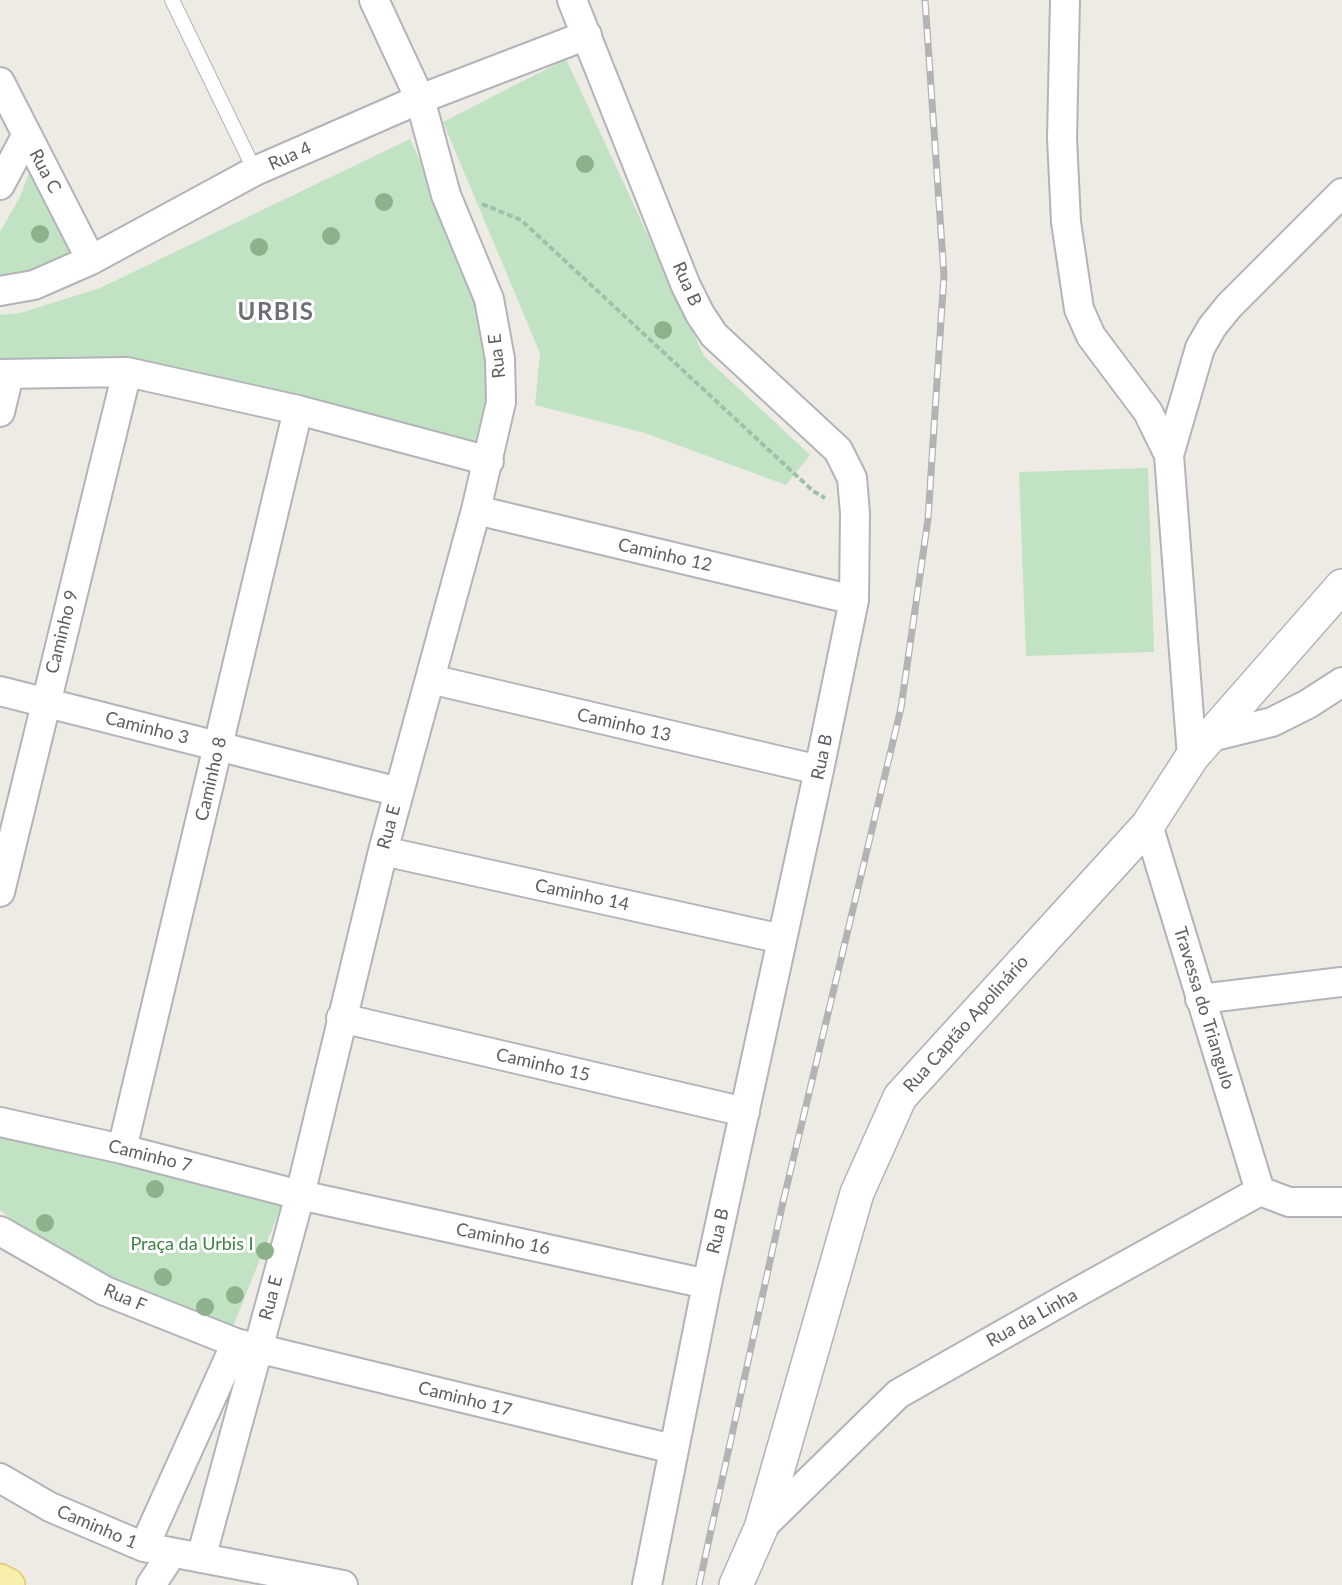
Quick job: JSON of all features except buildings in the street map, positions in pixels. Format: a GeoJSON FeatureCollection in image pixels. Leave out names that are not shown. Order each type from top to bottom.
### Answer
{"type":"FeatureCollection","features":[{"type":"Feature","properties":{"kind":"main road"},"geometry":{"type":"LineString","coordinates":[[0,1581],[8,1585]]}},
{"type":"Feature","properties":{"kind":"street","name":"Rua E"},"geometry":{"type":"LineString","coordinates":[[201,1558],[247,1346],[300,1195],[382,850],[476,510],[501,402],[500,359],[489,300],[446,195],[420,99],[374,0]]}},
{"type":"Feature","properties":{"kind":"street","name":"Rua B"},"geometry":{"type":"LineString","coordinates":[[572,0],[686,286],[700,314],[714,335],[838,450],[852,477],[855,513],[854,600],[706,1284],[647,1585]]}},
{"type":"Feature","properties":{"kind":"street"},"geometry":{"type":"LineString","coordinates":[[1065,0],[1062,138],[1066,222],[1079,309],[1091,336],[1148,412],[1169,455],[1201,747],[1272,722],[1308,704],[1342,682]]}},
{"type":"Feature","properties":{"kind":"street","name":"Rua 4"},"geometry":{"type":"LineString","coordinates":[[0,291],[34,285],[91,260],[255,171],[420,99],[587,35]]}},
{"type":"Feature","properties":{"kind":"street","name":"Rua C"},"geometry":{"type":"LineString","coordinates":[[0,82],[14,124],[91,260]]}},
{"type":"Feature","properties":{"kind":"street"},"geometry":{"type":"LineString","coordinates":[[0,185],[14,124]]}},
{"type":"Feature","properties":{"kind":"street"},"geometry":{"type":"LineString","coordinates":[[1169,455],[1200,348],[1212,327],[1229,306],[1342,193]]}},
{"type":"Feature","properties":{"kind":"street"},"geometry":{"type":"LineString","coordinates":[[0,412],[5,374],[127,372],[298,410],[489,461]]}},
{"type":"Feature","properties":{"kind":"street","name":"Caminho 9"},"geometry":{"type":"LineString","coordinates":[[0,892],[44,703],[127,372]]}},
{"type":"Feature","properties":{"kind":"street","name":"Caminho 8"},"geometry":{"type":"LineString","coordinates":[[122,1149],[298,410]]}},
{"type":"Feature","properties":{"kind":"street","name":"Caminho 12"},"geometry":{"type":"LineString","coordinates":[[476,510],[854,600]]}},
{"type":"Feature","properties":{"kind":"street","name":"Rua Captão Apolinário"},"geometry":{"type":"LineString","coordinates":[[736,1585],[761,1528],[857,1193],[900,1097],[1148,825],[1201,747],[1342,586]]}},
{"type":"Feature","properties":{"kind":"street","name":"Caminho 13"},"geometry":{"type":"LineString","coordinates":[[430,679],[819,770]]}},
{"type":"Feature","properties":{"kind":"street","name":"Caminho 3"},"geometry":{"type":"LineString","coordinates":[[0,690],[399,792]]}},
{"type":"Feature","properties":{"kind":"street","name":"Travessa do Triangulo"},"geometry":{"type":"LineString","coordinates":[[1148,825],[1260,1191]]}},
{"type":"Feature","properties":{"kind":"street","name":"Caminho 14"},"geometry":{"type":"LineString","coordinates":[[382,850],[782,939]]}},
{"type":"Feature","properties":{"kind":"street"},"geometry":{"type":"LineString","coordinates":[[1200,999],[1342,982]]}},
{"type":"Feature","properties":{"kind":"street","name":"Caminho 15"},"geometry":{"type":"LineString","coordinates":[[341,1018],[745,1112]]}},
{"type":"Feature","properties":{"kind":"street","name":"Caminho 7"},"geometry":{"type":"LineString","coordinates":[[0,1122],[122,1149],[300,1195]]}},
{"type":"Feature","properties":{"kind":"street"},"geometry":{"type":"LineString","coordinates":[[1260,1191],[1289,1202],[1342,1202]]}},
{"type":"Feature","properties":{"kind":"street","name":"Rua da Linha"},"geometry":{"type":"LineString","coordinates":[[761,1528],[898,1394],[1260,1191]]}},
{"type":"Feature","properties":{"kind":"street","name":"Caminho 16"},"geometry":{"type":"LineString","coordinates":[[300,1195],[706,1284]]}},
{"type":"Feature","properties":{"kind":"street","name":"Rua F"},"geometry":{"type":"LineString","coordinates":[[5,1244],[105,1291],[247,1346]]}},
{"type":"Feature","properties":{"kind":"street"},"geometry":{"type":"LineString","coordinates":[[144,1547],[247,1346]]}},
{"type":"Feature","properties":{"kind":"street","name":"Caminho 17"},"geometry":{"type":"LineString","coordinates":[[247,1346],[673,1449]]}},
{"type":"Feature","properties":{"kind":"street","name":"Caminho 1"},"geometry":{"type":"LineString","coordinates":[[0,1478],[50,1507],[144,1547],[343,1585]]}},
{"type":"Feature","properties":{"kind":"street"},"geometry":{"type":"LineString","coordinates":[[151,1585],[172,1553]]}},
{"type":"Feature","properties":{"kind":"lane"},"geometry":{"type":"LineString","coordinates":[[172,0],[255,171]]}},
{"type":"Feature","properties":{"kind":"path"},"geometry":{"type":"LineString","coordinates":[[446,195],[498,208],[521,220],[813,491],[855,513]]}},
{"type":"Feature","properties":{"kind":"green space"},"geometry":{"type":"Polygon","coordinates":[[[566,59],[704,356],[810,455],[786,485],[645,433],[535,405],[540,353],[443,122],[566,59]]]}},
{"type":"Feature","properties":{"kind":"green space"},"geometry":{"type":"Polygon","coordinates":[[[410,139],[479,290],[495,393],[480,443],[320,404],[0,369],[0,315],[20,313],[100,288],[410,139]]]}},
{"type":"Feature","properties":{"kind":"green space"},"geometry":{"type":"Polygon","coordinates":[[[35,169],[84,274],[0,295],[0,232],[20,197],[28,175],[35,169]]]}},
{"type":"Feature","properties":{"kind":"green space"},"geometry":{"type":"Polygon","coordinates":[[[1148,468],[1154,652],[1026,656],[1019,472],[1148,468]]]}},
{"type":"Feature","properties":{"kind":"green space","name":"Praça da Urbis I"},"geometry":{"type":"Polygon","coordinates":[[[0,1125],[285,1197],[230,1334],[171,1309],[31,1235],[0,1210],[0,1125]]]}},
{"type":"Feature","properties":{"kind":"railway"},"geometry":{"type":"LineString","coordinates":[[699,1585],[783,1202],[901,708],[928,519],[944,275],[925,0]]}},
{"type":"Feature","properties":{"kind":"district","name":"URBIS"},"geometry":{"type":"Point","coordinates":[276,312]}}]}
